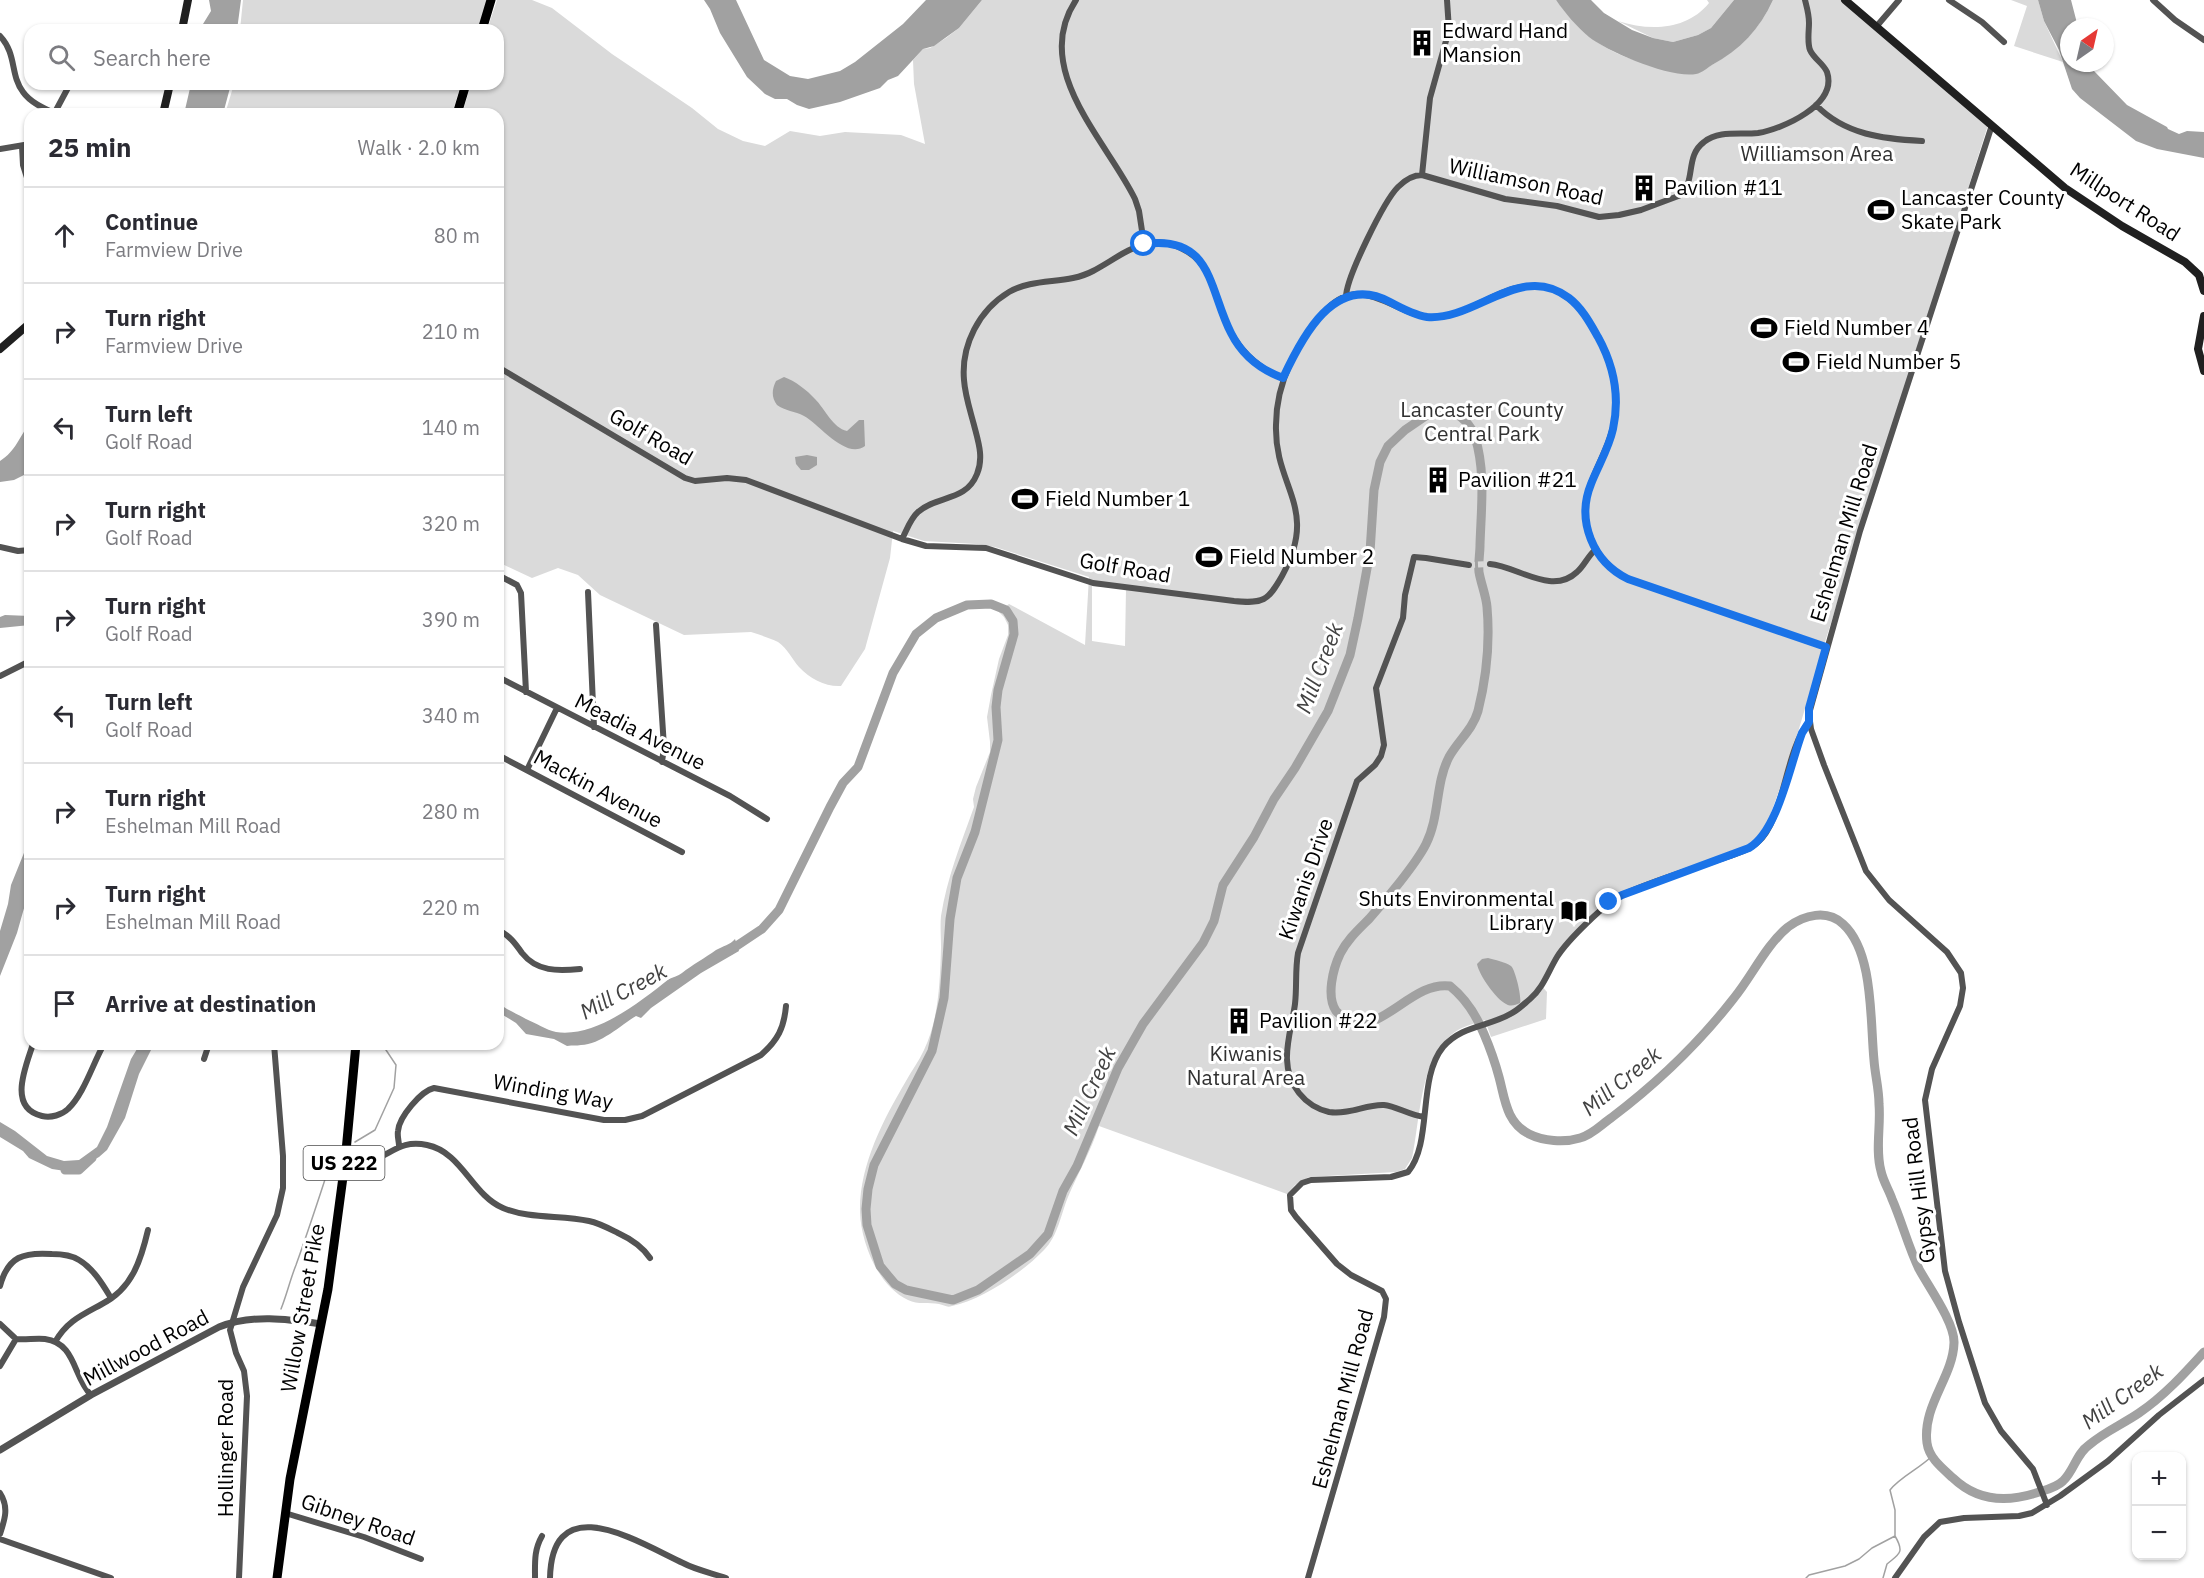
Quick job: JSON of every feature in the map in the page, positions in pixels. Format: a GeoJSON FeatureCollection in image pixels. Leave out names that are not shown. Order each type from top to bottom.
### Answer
{"type":"FeatureCollection","features":[{"type":"Feature","properties":{"kind":"highway"},"geometry":{"type":"LineString","coordinates":[[484,24],[491,0]]}},
{"type":"Feature","properties":{"kind":"highway"},"geometry":{"type":"LineString","coordinates":[[459,108],[464,90]]}},
{"type":"Feature","properties":{"kind":"highway","name":"Willow Street Pike"},"geometry":{"type":"LineString","coordinates":[[277,1578],[285,1513],[328,1289],[345,1162],[356,1050]]}},
{"type":"Feature","properties":{"kind":"main road"},"geometry":{"type":"LineString","coordinates":[[183,24],[188,0]]}},
{"type":"Feature","properties":{"kind":"main road","name":"Millport Road"},"geometry":{"type":"LineString","coordinates":[[1845,0],[2084,202],[2185,262],[2199,275],[2204,291]]}},
{"type":"Feature","properties":{"kind":"main road"},"geometry":{"type":"LineString","coordinates":[[164,108],[169,90]]}},
{"type":"Feature","properties":{"kind":"main road"},"geometry":{"type":"LineString","coordinates":[[2204,316],[2198,350],[2204,372]]}},
{"type":"Feature","properties":{"kind":"main road"},"geometry":{"type":"LineString","coordinates":[[0,349],[24,328]]}},
{"type":"Feature","properties":{"kind":"street"},"geometry":{"type":"LineString","coordinates":[[1076,0],[1067,14],[1064,27],[1063,54],[1067,76],[1086,121],[1135,199],[1144,244]]}},
{"type":"Feature","properties":{"kind":"street","name":"Williamson Road"},"geometry":{"type":"LineString","coordinates":[[1447,0],[1449,30],[1430,98],[1422,175],[1512,201],[1557,206],[1592,216],[1619,215],[1660,204],[1681,195],[1687,187],[1695,152],[1707,139],[1722,134],[1774,129],[1801,116],[1816,105]]}},
{"type":"Feature","properties":{"kind":"street"},"geometry":{"type":"LineString","coordinates":[[1804,0],[1808,12],[1810,50],[1828,77],[1827,89],[1816,105],[1835,120],[1857,132],[1922,141]]}},
{"type":"Feature","properties":{"kind":"street"},"geometry":{"type":"LineString","coordinates":[[1876,27],[1899,0]]}},
{"type":"Feature","properties":{"kind":"street"},"geometry":{"type":"LineString","coordinates":[[1949,0],[1982,22],[2004,42]]}},
{"type":"Feature","properties":{"kind":"street"},"geometry":{"type":"LineString","coordinates":[[2153,0],[2175,20],[2204,40]]}},
{"type":"Feature","properties":{"kind":"street"},"geometry":{"type":"LineString","coordinates":[[0,36],[10,49],[18,83],[23,92],[44,108]]}},
{"type":"Feature","properties":{"kind":"street"},"geometry":{"type":"LineString","coordinates":[[57,108],[67,90]]}},
{"type":"Feature","properties":{"kind":"street","name":"Eshelman Mill Road"},"geometry":{"type":"LineString","coordinates":[[1308,1578],[1381,1328],[1386,1299],[1382,1291],[1351,1275],[1334,1260],[1291,1210],[1290,1195],[1302,1183],[1311,1180],[1391,1177],[1408,1172],[1416,1157],[1430,1079],[1438,1054],[1444,1045],[1466,1029],[1512,1014],[1532,998],[1560,953],[1609,902],[1622,895],[1749,848],[1760,840],[1770,826],[1802,733],[1809,722],[1809,708],[1873,492],[1992,125]]}},
{"type":"Feature","properties":{"kind":"street"},"geometry":{"type":"LineString","coordinates":[[0,149],[22,146],[24,168]]}},
{"type":"Feature","properties":{"kind":"street"},"geometry":{"type":"LineString","coordinates":[[1422,175],[1407,180],[1390,197],[1353,273],[1346,290],[1346,297],[1371,295],[1408,312],[1427,317],[1453,314],[1504,292],[1527,286],[1552,289],[1568,296],[1577,304],[1592,326],[1607,354],[1616,394],[1615,418],[1610,441],[1590,486],[1586,502],[1586,521],[1595,550],[1614,571],[1628,579],[1826,647]]}},
{"type":"Feature","properties":{"kind":"street"},"geometry":{"type":"LineString","coordinates":[[902,539],[916,513],[922,508],[958,495],[976,476],[980,466],[980,449],[965,389],[964,368],[970,337],[983,315],[1000,298],[1016,289],[1033,283],[1078,277],[1129,249],[1144,244],[1171,244],[1196,258],[1212,280],[1226,323],[1235,340],[1256,364],[1283,378]]}},
{"type":"Feature","properties":{"kind":"street","name":"Golf Road"},"geometry":{"type":"LineString","coordinates":[[504,372],[685,478],[695,481],[720,478],[746,480],[902,539],[926,546],[986,548],[1093,583],[1234,601],[1261,602],[1269,596],[1291,559],[1298,525],[1295,502],[1282,466],[1276,437],[1277,407],[1283,378],[1318,320],[1329,307],[1346,297]]}},
{"type":"Feature","properties":{"kind":"street"},"geometry":{"type":"LineString","coordinates":[[0,547],[24,550]]}},
{"type":"Feature","properties":{"kind":"street"},"geometry":{"type":"LineString","coordinates":[[1490,564],[1540,579],[1557,580],[1568,578],[1577,572],[1595,550]]}},
{"type":"Feature","properties":{"kind":"street","name":"Kiwanis Drive"},"geometry":{"type":"LineString","coordinates":[[1424,1117],[1406,1114],[1384,1105],[1342,1113],[1316,1108],[1295,1088],[1286,1060],[1295,1006],[1295,969],[1298,953],[1357,781],[1375,765],[1384,745],[1376,688],[1403,618],[1405,595],[1414,557],[1469,565]]}},
{"type":"Feature","properties":{"kind":"street"},"geometry":{"type":"LineString","coordinates":[[504,577],[517,585],[521,592],[526,692]]}},
{"type":"Feature","properties":{"kind":"street"},"geometry":{"type":"LineString","coordinates":[[588,592],[594,726]]}},
{"type":"Feature","properties":{"kind":"street"},"geometry":{"type":"LineString","coordinates":[[656,625],[664,747],[662,762]]}},
{"type":"Feature","properties":{"kind":"street"},"geometry":{"type":"LineString","coordinates":[[0,676],[24,664]]}},
{"type":"Feature","properties":{"kind":"street","name":"Meadia Avenue"},"geometry":{"type":"LineString","coordinates":[[504,680],[730,796],[767,819]]}},
{"type":"Feature","properties":{"kind":"street"},"geometry":{"type":"LineString","coordinates":[[527,770],[557,708]]}},
{"type":"Feature","properties":{"kind":"street","name":"Gypsy Hill Road"},"geometry":{"type":"LineString","coordinates":[[1809,722],[1857,849],[1871,879],[1888,900],[1947,952],[1961,973],[1963,988],[1960,1006],[1932,1069],[1925,1100],[1945,1270],[1985,1403],[2001,1431],[2033,1469],[2047,1505]]}},
{"type":"Feature","properties":{"kind":"street","name":"Mackin Avenue"},"geometry":{"type":"LineString","coordinates":[[504,758],[682,852]]}},
{"type":"Feature","properties":{"kind":"street"},"geometry":{"type":"LineString","coordinates":[[504,934],[537,965],[557,971],[580,969]]}},
{"type":"Feature","properties":{"kind":"street","name":"Winding Way"},"geometry":{"type":"LineString","coordinates":[[399,1146],[397,1132],[404,1118],[420,1095],[434,1088],[594,1118],[625,1120],[642,1116],[761,1055],[772,1045],[783,1027],[786,1006]]}},
{"type":"Feature","properties":{"kind":"street"},"geometry":{"type":"LineString","coordinates":[[31,1050],[22,1079],[21,1094],[29,1108],[39,1115],[48,1116],[63,1113],[72,1104],[101,1050]]}},
{"type":"Feature","properties":{"kind":"street"},"geometry":{"type":"LineString","coordinates":[[204,1059],[207,1050]]}},
{"type":"Feature","properties":{"kind":"street","name":"Hollinger Road"},"geometry":{"type":"LineString","coordinates":[[239,1578],[248,1396],[244,1371],[230,1330],[243,1287],[277,1215],[283,1188],[284,1156],[275,1050]]}},
{"type":"Feature","properties":{"kind":"street"},"geometry":{"type":"LineString","coordinates":[[345,1162],[368,1162],[399,1146],[418,1143],[440,1149],[456,1162],[492,1201],[505,1209],[600,1224],[634,1242],[650,1258]]}},
{"type":"Feature","properties":{"kind":"street"},"geometry":{"type":"LineString","coordinates":[[55,1341],[73,1320],[111,1299],[128,1283],[136,1271],[148,1230]]}},
{"type":"Feature","properties":{"kind":"street"},"geometry":{"type":"LineString","coordinates":[[0,1286],[10,1263],[18,1258],[29,1253],[66,1254],[85,1264],[111,1299]]}},
{"type":"Feature","properties":{"kind":"street","name":"Millwood Road"},"geometry":{"type":"LineString","coordinates":[[0,1450],[91,1395],[195,1339],[233,1322],[270,1319],[321,1324]]}},
{"type":"Feature","properties":{"kind":"street"},"geometry":{"type":"LineString","coordinates":[[0,1324],[16,1339],[55,1341],[69,1354],[85,1389],[91,1395]]}},
{"type":"Feature","properties":{"kind":"street"},"geometry":{"type":"LineString","coordinates":[[0,1366],[16,1339]]}},
{"type":"Feature","properties":{"kind":"street"},"geometry":{"type":"LineString","coordinates":[[1895,1578],[1924,1537],[1940,1522],[1964,1518],[2026,1515],[2047,1505],[2108,1461],[2159,1415],[2204,1380]]}},
{"type":"Feature","properties":{"kind":"street"},"geometry":{"type":"LineString","coordinates":[[0,1493],[5,1500],[6,1511],[0,1536],[111,1578]]}},
{"type":"Feature","properties":{"kind":"street","name":"Gibney Road"},"geometry":{"type":"LineString","coordinates":[[285,1513],[357,1534],[421,1559]]}},
{"type":"Feature","properties":{"kind":"street"},"geometry":{"type":"LineString","coordinates":[[549,1578],[551,1557],[558,1541],[572,1530],[589,1527],[624,1534],[686,1565],[726,1578]]}},
{"type":"Feature","properties":{"kind":"street"},"geometry":{"type":"LineString","coordinates":[[535,1578],[534,1559],[542,1536]]}},
{"type":"Feature","properties":{"kind":"green space"},"geometry":{"type":"Polygon","coordinates":[[[243,0],[487,0],[480,24],[241,24],[243,0]]]}},
{"type":"Feature","properties":{"kind":"green space","name":"Lancaster County Central Park"},"geometry":{"type":"Polygon","coordinates":[[[497,0],[532,0],[552,8],[612,54],[692,108],[718,129],[743,141],[765,146],[790,131],[820,136],[845,132],[901,135],[925,144],[914,84],[913,60],[923,49],[930,48],[959,28],[982,0],[1556,0],[1587,34],[1618,54],[1654,65],[1698,73],[1722,59],[1742,43],[1759,24],[1773,0],[1841,0],[1988,125],[1786,772],[1765,829],[1758,838],[1749,845],[1622,892],[1598,908],[1561,947],[1540,984],[1547,992],[1546,1019],[1491,1037],[1485,1020],[1451,1035],[1433,1059],[1427,1075],[1412,1158],[1405,1169],[1396,1172],[1309,1177],[1295,1185],[1287,1194],[1099,1126],[1068,1197],[1059,1225],[1044,1250],[1001,1284],[976,1298],[947,1307],[935,1303],[912,1302],[897,1293],[880,1274],[868,1250],[861,1224],[861,1195],[864,1178],[881,1127],[922,1054],[933,1026],[939,986],[941,920],[944,902],[955,861],[974,807],[976,787],[990,752],[987,717],[999,659],[1008,635],[1008,625],[999,612],[1009,604],[1085,645],[1089,577],[995,547],[924,541],[893,531],[890,558],[865,649],[841,686],[835,686],[824,684],[808,675],[778,642],[768,638],[751,632],[684,635],[600,595],[578,575],[558,568],[532,578],[504,565],[504,108],[464,108],[469,90],[504,90],[504,24],[489,24],[497,0]],[[1092,586],[1092,641],[1125,646],[1126,589],[1092,586]]]}},
{"type":"Feature","properties":{"kind":"green space"},"geometry":{"type":"Polygon","coordinates":[[[1707,0],[1734,0],[1711,28],[1698,35],[1673,42],[1653,38],[1618,21],[1654,27],[1678,24],[1700,12],[1709,3],[1707,0]]]}},
{"type":"Feature","properties":{"kind":"green space"},"geometry":{"type":"Polygon","coordinates":[[[2011,0],[2038,0],[2044,21],[2060,56],[2060,61],[2014,46],[2027,6],[2011,0]]]}},
{"type":"Feature","properties":{"kind":"green space"},"geometry":{"type":"Polygon","coordinates":[[[232,90],[459,90],[454,108],[227,108],[232,90]]]}},
{"type":"Feature","properties":{"kind":"shaded area"},"geometry":{"type":"Polygon","coordinates":[[[209,0],[241,0],[238,24],[203,24],[211,11],[209,0]]]}},
{"type":"Feature","properties":{"kind":"shaded area"},"geometry":{"type":"Polygon","coordinates":[[[704,0],[736,0],[764,60],[790,76],[808,79],[840,71],[855,62],[903,24],[926,0],[982,0],[959,28],[934,46],[923,49],[898,76],[888,80],[880,88],[840,102],[809,109],[787,99],[775,99],[765,94],[747,77],[720,33],[704,0]]]}},
{"type":"Feature","properties":{"kind":"shaded area"},"geometry":{"type":"Polygon","coordinates":[[[1556,0],[1591,0],[1604,13],[1632,30],[1673,42],[1698,35],[1711,28],[1734,0],[1773,0],[1762,20],[1732,53],[1700,73],[1685,74],[1641,63],[1610,50],[1580,29],[1556,0]]]}},
{"type":"Feature","properties":{"kind":"shaded area"},"geometry":{"type":"Polygon","coordinates":[[[2038,0],[2071,0],[2076,18],[2060,18],[2060,53],[2059,50],[2044,21],[2038,0]]]}},
{"type":"Feature","properties":{"kind":"shaded area"},"geometry":{"type":"Polygon","coordinates":[[[2066,72],[2095,72],[2127,105],[2168,129],[2179,134],[2187,131],[2204,132],[2204,158],[2157,149],[2136,141],[2080,98],[2072,89],[2066,72]]]}},
{"type":"Feature","properties":{"kind":"shaded area"},"geometry":{"type":"Polygon","coordinates":[[[190,90],[229,90],[225,108],[185,108],[190,90]]]}},
{"type":"Feature","properties":{"kind":"shaded area"},"geometry":{"type":"Polygon","coordinates":[[[784,377],[797,383],[808,392],[833,422],[842,429],[847,431],[859,420],[864,420],[865,446],[858,449],[842,445],[804,416],[777,405],[773,396],[774,387],[776,381],[784,377]]]}},
{"type":"Feature","properties":{"kind":"shaded area"},"geometry":{"type":"Polygon","coordinates":[[[24,432],[24,475],[14,480],[0,482],[0,461],[14,448],[24,432]]]}},
{"type":"Feature","properties":{"kind":"shaded area"},"geometry":{"type":"Polygon","coordinates":[[[807,455],[817,457],[817,465],[809,470],[801,470],[796,464],[795,457],[807,455]]]}},
{"type":"Feature","properties":{"kind":"shaded area"},"geometry":{"type":"Polygon","coordinates":[[[24,616],[24,626],[0,628],[0,617],[24,616]]]}},
{"type":"Feature","properties":{"kind":"shaded area"},"geometry":{"type":"Polygon","coordinates":[[[24,853],[24,908],[0,976],[0,931],[11,885],[24,853]]]}},
{"type":"Feature","properties":{"kind":"shaded area","name":"Mill Creek"},"geometry":{"type":"Polygon","coordinates":[[[735,939],[739,951],[701,973],[651,1008],[641,1018],[636,1016],[596,1042],[567,1046],[554,1039],[526,1034],[516,1023],[504,1016],[504,1007],[552,1031],[571,1032],[587,1029],[617,1016],[669,979],[735,939]]]}},
{"type":"Feature","properties":{"kind":"shaded area"},"geometry":{"type":"Polygon","coordinates":[[[1488,958],[1506,963],[1513,968],[1520,1003],[1511,1006],[1506,1004],[1488,986],[1477,964],[1482,959],[1488,958]]]}},
{"type":"Feature","properties":{"kind":"shaded area"},"geometry":{"type":"Polygon","coordinates":[[[136,1050],[151,1050],[139,1074],[125,1118],[107,1150],[99,1157],[72,1172],[52,1169],[29,1158],[23,1151],[0,1137],[0,1122],[47,1156],[64,1161],[79,1160],[97,1147],[107,1127],[131,1059],[136,1050]]]}},
{"type":"Feature","properties":{"kind":"waterway","name":"Mill Creek"},"geometry":{"type":"LineString","coordinates":[[729,951],[762,929],[779,910],[843,783],[858,767],[893,673],[916,634],[936,618],[967,605],[991,604],[1006,610],[1013,621],[1014,634],[998,690],[996,707],[998,740],[975,832],[957,878],[950,919],[944,998],[932,1051],[874,1165],[866,1209],[867,1225],[880,1266],[895,1284],[906,1290],[953,1300],[978,1290],[1030,1254],[1048,1234],[1063,1191],[1077,1166],[1118,1068],[1143,1024],[1203,943],[1214,921],[1223,885],[1328,711],[1350,655],[1358,618],[1370,552],[1374,490],[1380,462],[1388,446],[1405,430],[1430,413],[1448,409],[1461,417],[1471,428],[1481,464],[1479,569],[1488,620],[1487,660],[1483,686],[1476,717],[1449,757],[1441,778],[1434,822],[1426,844],[1400,882],[1349,940],[1340,954],[1331,990],[1331,998],[1336,1011],[1348,1019],[1369,1022],[1430,988],[1450,986],[1466,1002],[1481,1028],[1494,1060],[1508,1109],[1515,1123],[1529,1134],[1541,1138],[1574,1140],[1596,1129],[1676,1062],[1721,1015],[1780,934],[1801,919],[1816,915],[1830,916],[1843,924],[1853,936],[1860,952],[1869,988],[1879,1098],[1878,1155],[1882,1175],[1915,1260],[1946,1315],[1953,1335],[1954,1343],[1949,1368],[1933,1404],[1927,1429],[1928,1448],[1937,1462],[1962,1486],[1992,1498],[2025,1496],[2054,1487],[2067,1477],[2085,1449],[2157,1399],[2204,1352]]}},
{"type":"Feature","properties":{"kind":"waterway"},"geometry":{"type":"LineString","coordinates":[[355,1142],[375,1130],[394,1088],[396,1065],[386,1050]]}},
{"type":"Feature","properties":{"kind":"waterway"},"geometry":{"type":"LineString","coordinates":[[281,1309],[333,1155],[340,1147]]}},
{"type":"Feature","properties":{"kind":"waterway","name":"Mill Creek"},"geometry":{"type":"LineString","coordinates":[[65,1170],[79,1170],[92,1158]]}},
{"type":"Feature","properties":{"kind":"waterway"},"geometry":{"type":"LineString","coordinates":[[1806,1578],[1809,1575],[1845,1566],[1895,1536],[1895,1510],[1890,1490],[1932,1456]]}},
{"type":"Feature","properties":{"kind":"waterway"},"geometry":{"type":"LineString","coordinates":[[1883,1578],[1887,1564],[1900,1550],[1895,1536]]}},
{"type":"Feature","properties":{"kind":"tunnel"},"geometry":{"type":"LineString","coordinates":[[1469,565],[1490,564]]}},
{"type":"Feature","properties":{"kind":"place","name":"Edward Hand Mansion"},"geometry":{"type":"Point","coordinates":[1422,43]}},
{"type":"Feature","properties":{"kind":"place","name":"Pavilion #11"},"geometry":{"type":"Point","coordinates":[1644,188]}},
{"type":"Feature","properties":{"kind":"place","name":"Lancaster County Skate Park"},"geometry":{"type":"Point","coordinates":[1881,210]}},
{"type":"Feature","properties":{"kind":"place","name":"Field Number 4"},"geometry":{"type":"Point","coordinates":[1764,328]}},
{"type":"Feature","properties":{"kind":"place","name":"Field Number 5"},"geometry":{"type":"Point","coordinates":[1796,362]}},
{"type":"Feature","properties":{"kind":"place","name":"Pavilion #21"},"geometry":{"type":"Point","coordinates":[1438,480]}},
{"type":"Feature","properties":{"kind":"place","name":"Field Number 1"},"geometry":{"type":"Point","coordinates":[1025,499]}},
{"type":"Feature","properties":{"kind":"place","name":"Field Number 2"},"geometry":{"type":"Point","coordinates":[1209,557]}},
{"type":"Feature","properties":{"kind":"place","name":"Shuts Environmental Library"},"geometry":{"type":"Point","coordinates":[1574,911]}},
{"type":"Feature","properties":{"kind":"place","name":"Pavilion #22"},"geometry":{"type":"Point","coordinates":[1239,1021]}},
{"type":"Feature","properties":{"kind":"route"},"geometry":{"type":"LineString","coordinates":[[1144,244],[1171,244],[1196,258],[1212,280],[1226,323],[1235,340],[1256,364],[1283,378],[1318,320],[1329,307],[1346,297],[1371,295],[1408,312],[1427,317],[1440,317],[1469,308],[1504,292],[1527,286],[1544,287],[1568,296],[1581,309],[1607,354],[1615,385],[1616,408],[1613,431],[1590,486],[1585,511],[1588,532],[1600,556],[1614,571],[1628,579],[1826,647],[1809,708],[1809,722],[1803,729],[1770,826],[1760,840],[1749,848],[1622,895],[1609,902]]}},
{"type":"Feature","properties":{"kind":"park label","name":"Williamson Area"},"geometry":{"type":"Point","coordinates":[1817,154]}},
{"type":"Feature","properties":{"kind":"park label","name":"Kiwanis Natural Area"},"geometry":{"type":"Point","coordinates":[1246,1066]}}]}
